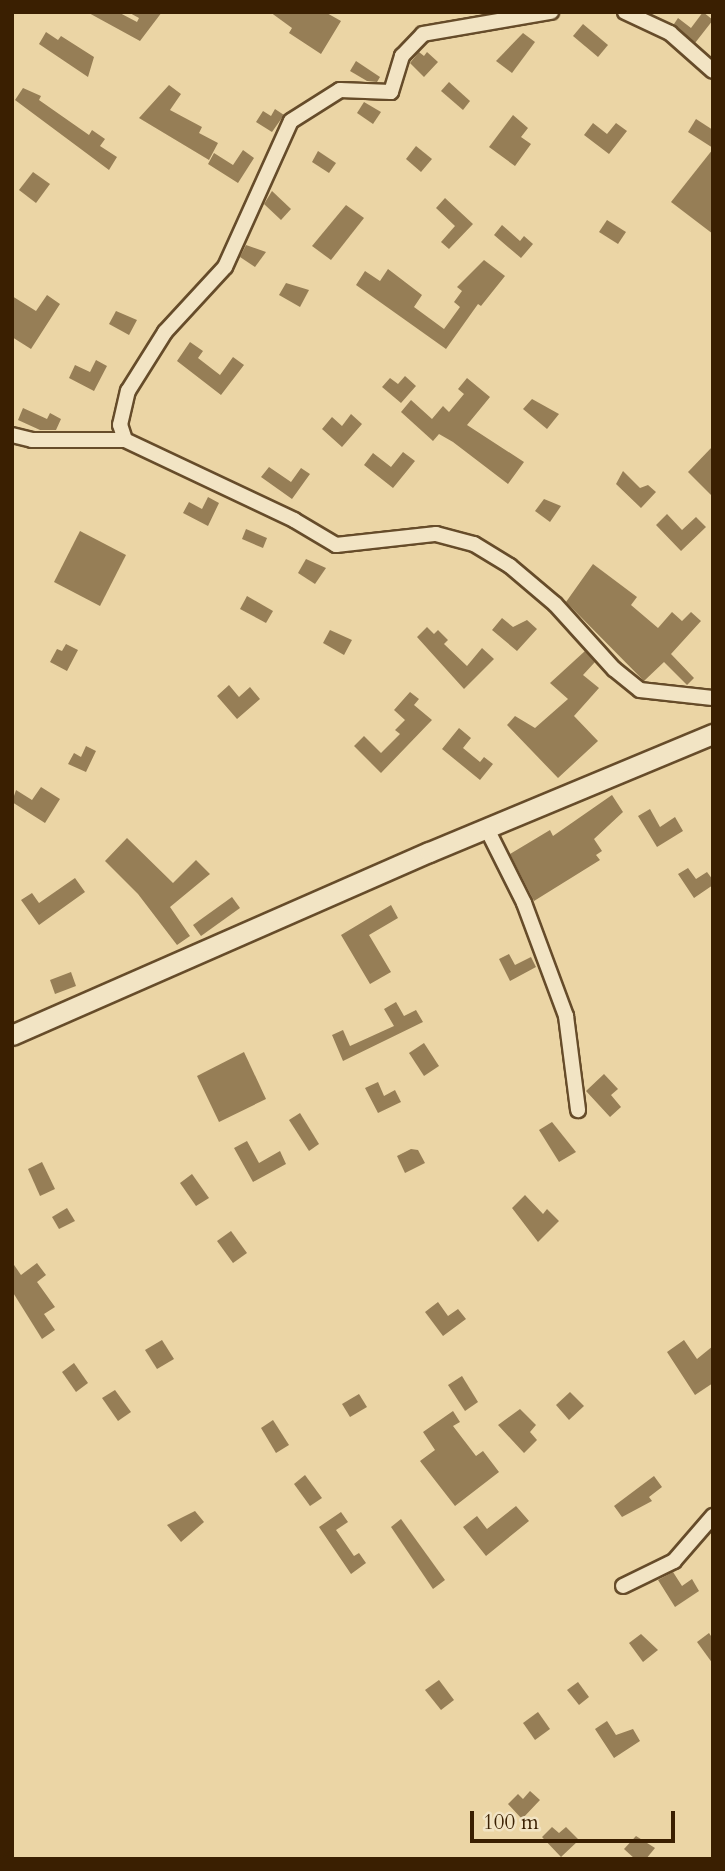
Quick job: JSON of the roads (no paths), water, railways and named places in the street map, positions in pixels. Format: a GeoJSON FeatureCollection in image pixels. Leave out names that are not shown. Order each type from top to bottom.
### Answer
{"type":"FeatureCollection","features":[{"type":"Feature","properties":{"kind":"street"},"geometry":{"type":"LineString","coordinates":[[488,22],[505,12]]}},
{"type":"Feature","properties":{"kind":"street"},"geometry":{"type":"LineString","coordinates":[[125,440],[120,425],[128,391],[165,332],[225,267],[291,121],[340,90],[391,92],[402,56],[424,34],[551,12]]}},
{"type":"Feature","properties":{"kind":"street"},"geometry":{"type":"LineString","coordinates":[[625,12],[670,33],[713,71]]}},
{"type":"Feature","properties":{"kind":"street"},"geometry":{"type":"LineString","coordinates":[[12,435],[32,440],[125,440],[294,520],[336,545],[436,534],[474,544],[510,566],[555,604],[614,669],[640,690],[713,698]]}},
{"type":"Feature","properties":{"kind":"street"},"geometry":{"type":"LineString","coordinates":[[12,1035],[713,734]]}},
{"type":"Feature","properties":{"kind":"street"},"geometry":{"type":"LineString","coordinates":[[487,829],[524,903],[566,1016],[578,1110]]}},
{"type":"Feature","properties":{"kind":"street"},"geometry":{"type":"LineString","coordinates":[[623,1586],[674,1561],[713,1516]]}}]}
